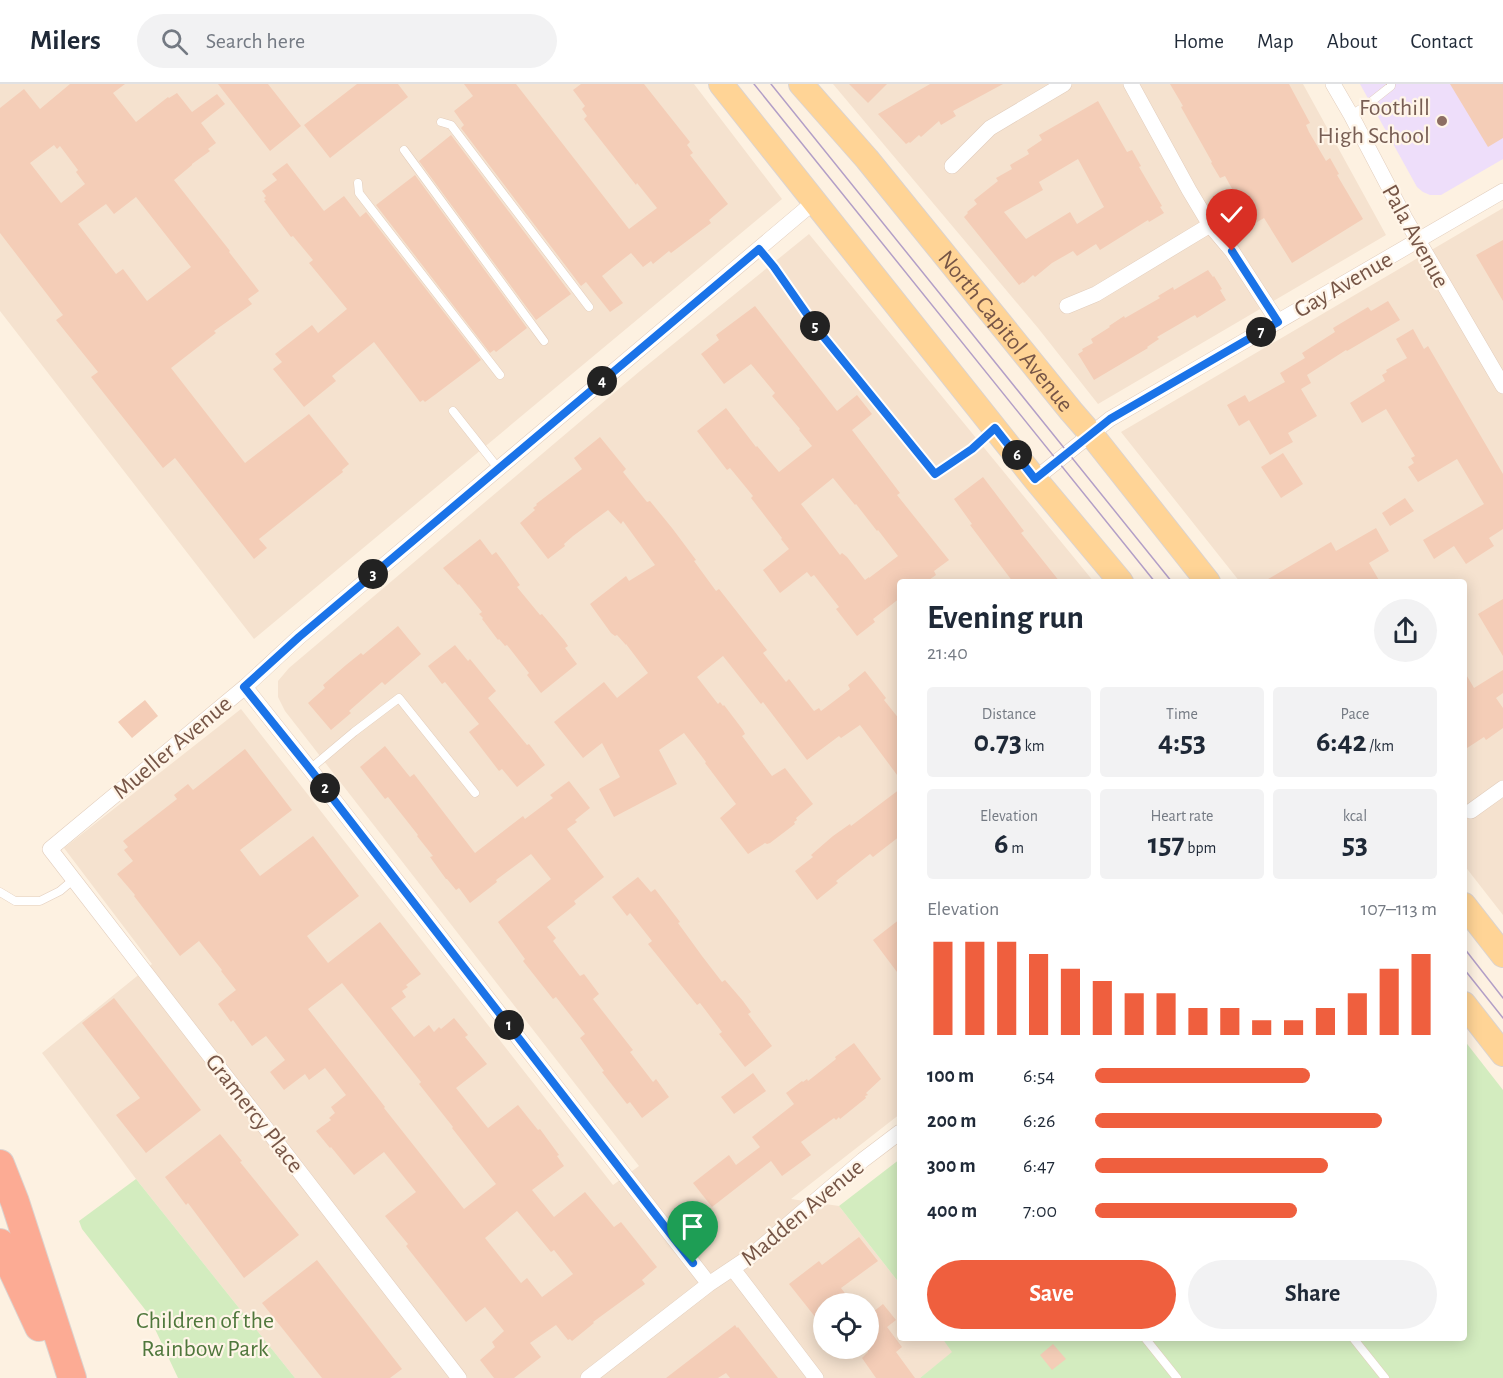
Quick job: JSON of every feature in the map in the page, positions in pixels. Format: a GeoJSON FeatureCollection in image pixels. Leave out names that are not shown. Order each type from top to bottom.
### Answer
{"type":"FeatureCollection","features":[{"type":"Feature","properties":{"kind":"highway"},"geometry":{"type":"LineString","coordinates":[[0,1164],[15,1202],[72,1378]]}},
{"type":"Feature","properties":{"kind":"highway"},"geometry":{"type":"LineString","coordinates":[[0,1243],[62,1378]]}},
{"type":"Feature","properties":{"kind":"main road"},"geometry":{"type":"LineString","coordinates":[[721,84],[1035,479],[1118,579]]}},
{"type":"Feature","properties":{"kind":"main road","name":"North Capitol Avenue"},"geometry":{"type":"LineString","coordinates":[[801,84],[867,159],[1206,579]]}},
{"type":"Feature","properties":{"kind":"main road"},"geometry":{"type":"LineString","coordinates":[[1467,909],[1503,955]]}},
{"type":"Feature","properties":{"kind":"main road"},"geometry":{"type":"LineString","coordinates":[[1467,1008],[1503,1054]]}},
{"type":"Feature","properties":{"kind":"street"},"geometry":{"type":"LineString","coordinates":[[952,166],[990,128],[1064,84]]}},
{"type":"Feature","properties":{"kind":"street"},"geometry":{"type":"LineString","coordinates":[[1131,84],[1210,225],[1232,251],[1278,322]]}},
{"type":"Feature","properties":{"kind":"street","name":"Pala Avenue"},"geometry":{"type":"LineString","coordinates":[[1333,84],[1418,241],[1503,386]]}},
{"type":"Feature","properties":{"kind":"street","name":"Gay Avenue"},"geometry":{"type":"LineString","coordinates":[[1035,479],[1110,419],[1503,191]]}},
{"type":"Feature","properties":{"kind":"street","name":"Mueller Avenue"},"geometry":{"type":"LineString","coordinates":[[50,849],[814,202]]}},
{"type":"Feature","properties":{"kind":"street"},"geometry":{"type":"LineString","coordinates":[[1067,306],[1096,294],[1210,225]]}},
{"type":"Feature","properties":{"kind":"street"},"geometry":{"type":"LineString","coordinates":[[244,687],[709,1284]]}},
{"type":"Feature","properties":{"kind":"street"},"geometry":{"type":"LineString","coordinates":[[1471,811],[1503,788]]}},
{"type":"Feature","properties":{"kind":"street","name":"Gramercy Place"},"geometry":{"type":"LineString","coordinates":[[50,849],[459,1378]]}},
{"type":"Feature","properties":{"kind":"street","name":"Madden Avenue"},"geometry":{"type":"LineString","coordinates":[[588,1378],[709,1284],[751,1256],[863,1160],[897,1134]]}},
{"type":"Feature","properties":{"kind":"street"},"geometry":{"type":"LineString","coordinates":[[733,1269],[816,1378]]}},
{"type":"Feature","properties":{"kind":"lane"},"geometry":{"type":"LineString","coordinates":[[1351,115],[1367,105],[1391,84]]}},
{"type":"Feature","properties":{"kind":"lane"},"geometry":{"type":"LineString","coordinates":[[441,122],[451,125],[589,307]]}},
{"type":"Feature","properties":{"kind":"lane"},"geometry":{"type":"LineString","coordinates":[[404,150],[544,341]]}},
{"type":"Feature","properties":{"kind":"lane"},"geometry":{"type":"LineString","coordinates":[[358,183],[359,193],[500,375]]}},
{"type":"Feature","properties":{"kind":"lane"},"geometry":{"type":"LineString","coordinates":[[759,249],[818,330],[935,474],[972,449],[995,428]]}},
{"type":"Feature","properties":{"kind":"lane"},"geometry":{"type":"LineString","coordinates":[[453,411],[498,468]]}},
{"type":"Feature","properties":{"kind":"lane"},"geometry":{"type":"LineString","coordinates":[[310,769],[399,698],[475,793]]}},
{"type":"Feature","properties":{"kind":"lane"},"geometry":{"type":"LineString","coordinates":[[0,892],[15,902],[40,901],[60,891],[74,879]]}},
{"type":"Feature","properties":{"kind":"lane"},"geometry":{"type":"LineString","coordinates":[[1147,1341],[1177,1378]]}},
{"type":"Feature","properties":{"kind":"lane"},"geometry":{"type":"LineString","coordinates":[[1355,1341],[1386,1378]]}},
{"type":"Feature","properties":{"kind":"shaded area"},"geometry":{"type":"Polygon","coordinates":[[[0,84],[694,84],[782,199],[254,639],[0,311],[0,84]]]}},
{"type":"Feature","properties":{"kind":"shaded area"},"geometry":{"type":"Polygon","coordinates":[[[833,84],[1303,84],[1386,235],[1098,404],[1038,328],[833,84]]]}},
{"type":"Feature","properties":{"kind":"shaded area","name":"Foothill High School"},"geometry":{"type":"Polygon","coordinates":[[[1360,84],[1503,84],[1503,159],[1441,195],[1430,195],[1423,192],[1417,187],[1360,84]]]}},
{"type":"Feature","properties":{"kind":"shaded area"},"geometry":{"type":"Polygon","coordinates":[[[1503,208],[1503,915],[1467,869],[1467,579],[1238,579],[1121,432],[1503,208]]]}},
{"type":"Feature","properties":{"kind":"shaded area"},"geometry":{"type":"Polygon","coordinates":[[[809,234],[1092,579],[897,579],[897,1116],[791,1199],[839,1206],[897,1280],[897,1341],[944,1341],[953,1352],[920,1378],[295,1378],[136,1179],[42,1053],[152,964],[64,848],[241,709],[613,1185],[639,1166],[285,711],[278,697],[278,681],[289,668],[640,371],[809,234]]]}},
{"type":"Feature","properties":{"kind":"green space"},"geometry":{"type":"Polygon","coordinates":[[[1467,1044],[1503,1090],[1503,1378],[920,1378],[952,1352],[944,1341],[1467,1341],[1467,1044]]]}},
{"type":"Feature","properties":{"kind":"green space"},"geometry":{"type":"Polygon","coordinates":[[[897,1161],[897,1280],[839,1206],[897,1161]]]}},
{"type":"Feature","properties":{"kind":"green space","name":"Children of the Rainbow Park"},"geometry":{"type":"Polygon","coordinates":[[[136,1179],[295,1378],[178,1378],[147,1312],[82,1229],[79,1221],[136,1179]]]}},
{"type":"Feature","properties":{"kind":"building"},"geometry":{"type":"Polygon","coordinates":[[[70,84],[125,84],[113,93],[136,122],[168,97],[177,93],[192,112],[217,94],[225,104],[201,123],[216,143],[208,149],[210,151],[174,180],[259,291],[248,299],[252,304],[214,331],[216,333],[171,368],[245,463],[309,414],[349,464],[342,470],[343,472],[259,539],[267,548],[254,559],[175,458],[163,468],[91,377],[98,372],[56,320],[63,315],[0,233],[0,108],[24,89],[40,109],[70,84]],[[54,145],[30,163],[61,203],[85,184],[76,172],[78,170],[60,146],[57,149],[54,145]],[[136,197],[114,214],[106,204],[78,224],[116,274],[123,269],[147,301],[191,267],[136,197]]]}},
{"type":"Feature","properties":{"kind":"building"},"geometry":{"type":"Polygon","coordinates":[[[218,84],[268,84],[301,126],[270,151],[218,84]]]}},
{"type":"Feature","properties":{"kind":"building"},"geometry":{"type":"Polygon","coordinates":[[[357,84],[398,84],[408,97],[330,158],[304,125],[357,84]]]}},
{"type":"Feature","properties":{"kind":"building"},"geometry":{"type":"Polygon","coordinates":[[[464,84],[516,84],[629,229],[657,208],[584,119],[587,116],[582,109],[585,106],[573,90],[581,84],[644,84],[690,142],[687,145],[693,153],[690,155],[728,204],[709,220],[711,223],[653,264],[651,261],[643,267],[631,253],[602,276],[623,303],[610,312],[586,282],[581,286],[461,128],[464,125],[454,111],[473,96],[464,84]]]}},
{"type":"Feature","properties":{"kind":"building"},"geometry":{"type":"Polygon","coordinates":[[[849,84],[887,84],[868,103],[849,84]]]}},
{"type":"Feature","properties":{"kind":"building"},"geometry":{"type":"Polygon","coordinates":[[[930,84],[1003,84],[953,111],[956,116],[941,125],[939,121],[921,137],[919,135],[906,144],[878,114],[930,84]]]}},
{"type":"Feature","properties":{"kind":"building"},"geometry":{"type":"Polygon","coordinates":[[[1170,84],[1289,84],[1310,123],[1306,125],[1309,132],[1326,161],[1330,158],[1339,174],[1337,175],[1363,219],[1292,263],[1264,218],[1252,225],[1225,176],[1220,178],[1211,163],[1170,84]]]}},
{"type":"Feature","properties":{"kind":"building"},"geometry":{"type":"Polygon","coordinates":[[[1450,84],[1503,84],[1503,138],[1488,147],[1450,84]]]}},
{"type":"Feature","properties":{"kind":"building"},"geometry":{"type":"Polygon","coordinates":[[[1098,101],[1127,152],[1132,150],[1164,213],[1149,222],[1148,220],[1100,250],[1096,244],[1077,256],[1073,251],[1019,285],[964,217],[977,204],[974,200],[998,181],[996,178],[1012,169],[1010,165],[1029,154],[1027,150],[1042,140],[1039,135],[1098,101]],[[1078,159],[1039,182],[1043,190],[1004,212],[1026,239],[1070,212],[1077,224],[1104,207],[1078,159]]]}},
{"type":"Feature","properties":{"kind":"building"},"geometry":{"type":"Polygon","coordinates":[[[451,135],[571,294],[536,320],[419,161],[451,135]]]}},
{"type":"Feature","properties":{"kind":"building"},"geometry":{"type":"Polygon","coordinates":[[[287,163],[324,211],[344,196],[360,217],[366,212],[481,360],[425,402],[423,400],[420,402],[374,342],[332,376],[336,381],[304,407],[273,369],[282,362],[275,354],[312,325],[318,333],[347,309],[309,263],[313,260],[293,236],[291,237],[264,201],[266,196],[262,191],[277,180],[272,174],[287,163]]]}},
{"type":"Feature","properties":{"kind":"building"},"geometry":{"type":"Polygon","coordinates":[[[415,175],[527,328],[496,352],[494,350],[490,353],[376,205],[415,175]]]}},
{"type":"Feature","properties":{"kind":"building"},"geometry":{"type":"Polygon","coordinates":[[[1503,240],[1503,301],[1476,255],[1503,240]]]}},
{"type":"Feature","properties":{"kind":"building"},"geometry":{"type":"Polygon","coordinates":[[[1208,270],[1222,289],[1220,290],[1226,300],[1197,318],[1195,315],[1157,337],[1159,339],[1148,348],[1094,380],[1078,354],[1093,343],[1091,339],[1124,316],[1125,318],[1160,298],[1158,296],[1173,287],[1174,290],[1208,270]]]}},
{"type":"Feature","properties":{"kind":"building"},"geometry":{"type":"Polygon","coordinates":[[[1388,301],[1400,320],[1307,375],[1311,383],[1301,389],[1317,416],[1288,433],[1293,442],[1270,455],[1249,420],[1239,426],[1227,405],[1245,395],[1249,402],[1285,382],[1280,373],[1305,358],[1302,353],[1335,332],[1333,328],[1368,307],[1371,311],[1388,301]]]}},
{"type":"Feature","properties":{"kind":"building"},"geometry":{"type":"Polygon","coordinates":[[[755,306],[837,411],[857,395],[872,414],[852,430],[900,493],[897,495],[949,560],[934,571],[936,575],[930,579],[897,579],[897,600],[873,619],[875,622],[857,636],[836,609],[839,607],[814,575],[811,577],[807,572],[780,593],[763,570],[789,549],[751,498],[753,496],[730,468],[727,470],[697,431],[726,408],[779,472],[812,446],[772,396],[775,393],[751,364],[724,384],[701,354],[719,340],[716,335],[755,306]],[[833,478],[801,504],[840,555],[842,553],[847,557],[865,580],[898,556],[833,478]]]}},
{"type":"Feature","properties":{"kind":"building"},"geometry":{"type":"Polygon","coordinates":[[[1413,329],[1424,349],[1428,346],[1503,474],[1503,529],[1489,538],[1494,546],[1466,564],[1454,546],[1434,559],[1423,540],[1484,504],[1457,459],[1418,482],[1408,467],[1414,463],[1411,458],[1415,456],[1386,409],[1362,423],[1350,403],[1385,381],[1382,375],[1387,372],[1386,370],[1407,358],[1396,339],[1413,329]]]}},
{"type":"Feature","properties":{"kind":"building"},"geometry":{"type":"Polygon","coordinates":[[[600,437],[626,469],[623,472],[672,528],[716,591],[719,589],[767,650],[763,653],[786,682],[789,679],[814,711],[819,708],[821,711],[850,689],[848,685],[865,671],[897,716],[897,775],[860,725],[841,738],[839,736],[807,760],[763,702],[761,704],[723,656],[697,677],[718,704],[720,702],[724,705],[743,730],[745,734],[742,736],[772,776],[785,768],[813,804],[796,818],[795,824],[770,843],[765,843],[748,854],[720,818],[736,804],[684,733],[659,750],[677,784],[614,817],[599,789],[620,777],[602,743],[583,758],[554,722],[604,682],[617,698],[648,673],[626,644],[617,635],[611,633],[590,604],[626,576],[629,581],[655,565],[623,521],[621,524],[608,510],[573,536],[564,544],[565,546],[548,559],[520,523],[535,510],[533,508],[536,504],[582,469],[574,458],[600,437]]]}},
{"type":"Feature","properties":{"kind":"building"},"geometry":{"type":"Polygon","coordinates":[[[1283,453],[1303,484],[1281,498],[1261,467],[1283,453]]]}},
{"type":"Feature","properties":{"kind":"building"},"geometry":{"type":"Polygon","coordinates":[[[983,477],[1024,531],[1021,533],[1058,579],[1011,579],[970,525],[972,524],[954,499],[983,477]]]}},
{"type":"Feature","properties":{"kind":"building"},"geometry":{"type":"Polygon","coordinates":[[[1405,498],[1414,511],[1390,526],[1382,513],[1405,498]]]}},
{"type":"Feature","properties":{"kind":"building"},"geometry":{"type":"Polygon","coordinates":[[[1376,528],[1389,551],[1369,563],[1378,579],[1268,579],[1331,542],[1336,551],[1376,528]]]}},
{"type":"Feature","properties":{"kind":"building"},"geometry":{"type":"Polygon","coordinates":[[[480,539],[492,555],[496,552],[520,585],[517,587],[564,640],[568,646],[565,648],[577,664],[541,693],[507,645],[505,646],[498,640],[482,619],[479,614],[482,612],[443,568],[480,539]]]}},
{"type":"Feature","properties":{"kind":"building"},"geometry":{"type":"Polygon","coordinates":[[[1503,599],[1503,656],[1478,614],[1503,599]]]}},
{"type":"Feature","properties":{"kind":"building"},"geometry":{"type":"Polygon","coordinates":[[[398,626],[421,654],[385,685],[382,682],[331,730],[308,703],[325,688],[323,685],[346,665],[361,653],[363,655],[398,626]]]}},
{"type":"Feature","properties":{"kind":"building"},"geometry":{"type":"Polygon","coordinates":[[[455,645],[468,661],[470,659],[496,691],[488,698],[545,765],[517,787],[502,769],[499,771],[469,732],[479,724],[445,682],[442,684],[428,666],[455,645]]]}},
{"type":"Feature","properties":{"kind":"building"},"geometry":{"type":"Polygon","coordinates":[[[1503,670],[1503,693],[1496,698],[1503,708],[1503,728],[1486,740],[1484,737],[1467,748],[1467,676],[1474,688],[1503,670]]]}},
{"type":"Feature","properties":{"kind":"building"},"geometry":{"type":"Polygon","coordinates":[[[145,700],[158,716],[132,738],[118,722],[145,700]]]}},
{"type":"Feature","properties":{"kind":"building"},"geometry":{"type":"Polygon","coordinates":[[[385,746],[410,777],[414,774],[475,853],[523,816],[525,819],[553,798],[550,795],[569,781],[590,808],[567,829],[604,877],[574,901],[576,904],[547,927],[556,938],[553,941],[580,976],[584,974],[599,994],[593,999],[633,1050],[630,1052],[653,1082],[656,1079],[669,1097],[642,1118],[630,1102],[627,1104],[602,1072],[604,1071],[580,1038],[585,1034],[556,997],[553,999],[523,961],[525,959],[498,922],[551,879],[531,854],[470,903],[459,888],[456,890],[446,879],[418,835],[388,797],[385,799],[360,767],[385,746]]]}},
{"type":"Feature","properties":{"kind":"building"},"geometry":{"type":"Polygon","coordinates":[[[245,749],[292,810],[240,850],[260,876],[313,836],[359,896],[307,936],[328,963],[380,922],[421,974],[406,985],[408,987],[402,991],[406,997],[391,1008],[414,1037],[429,1025],[434,1032],[454,1018],[468,1035],[465,1037],[487,1064],[456,1088],[488,1128],[518,1105],[559,1155],[557,1156],[564,1166],[532,1190],[554,1217],[585,1192],[614,1227],[621,1222],[657,1267],[642,1280],[645,1284],[593,1322],[572,1341],[568,1340],[556,1325],[530,1343],[541,1357],[514,1378],[494,1378],[480,1360],[495,1347],[492,1342],[504,1331],[485,1307],[466,1322],[385,1216],[416,1192],[384,1152],[354,1175],[316,1131],[331,1120],[329,1118],[335,1113],[331,1107],[346,1095],[325,1068],[309,1080],[305,1074],[284,1090],[270,1072],[285,1060],[266,1036],[252,1046],[218,1004],[236,990],[222,970],[199,941],[180,956],[117,874],[133,861],[124,850],[128,847],[123,841],[177,799],[174,795],[188,784],[193,790],[245,749]],[[342,983],[308,1009],[464,1209],[496,1184],[419,1084],[421,1082],[342,983]],[[517,1211],[485,1238],[521,1283],[527,1278],[542,1297],[573,1274],[554,1250],[551,1252],[517,1211]]]}},
{"type":"Feature","properties":{"kind":"building"},"geometry":{"type":"Polygon","coordinates":[[[897,791],[897,838],[873,857],[870,854],[836,881],[838,883],[817,900],[795,871],[813,857],[811,855],[833,836],[850,824],[851,826],[897,791]]]}},
{"type":"Feature","properties":{"kind":"building"},"geometry":{"type":"Polygon","coordinates":[[[638,877],[651,892],[655,889],[722,982],[725,980],[743,1001],[751,1012],[748,1014],[772,1046],[745,1067],[719,1034],[722,1032],[700,1003],[697,1005],[648,944],[652,941],[630,913],[627,916],[612,897],[638,877]]]}},
{"type":"Feature","properties":{"kind":"building"},"geometry":{"type":"Polygon","coordinates":[[[897,921],[897,972],[873,940],[897,921]]]}},
{"type":"Feature","properties":{"kind":"building"},"geometry":{"type":"Polygon","coordinates":[[[114,998],[201,1110],[146,1153],[116,1115],[140,1098],[82,1023],[114,998]]]}},
{"type":"Feature","properties":{"kind":"building"},"geometry":{"type":"Polygon","coordinates":[[[854,1043],[881,1079],[866,1093],[868,1095],[865,1096],[866,1098],[840,1119],[839,1117],[836,1120],[834,1118],[801,1142],[811,1155],[782,1176],[771,1161],[712,1207],[693,1183],[729,1155],[736,1165],[760,1147],[752,1137],[794,1104],[786,1093],[802,1081],[807,1079],[808,1081],[854,1043]]]}},
{"type":"Feature","properties":{"kind":"building"},"geometry":{"type":"Polygon","coordinates":[[[753,1073],[766,1091],[734,1114],[721,1097],[753,1073]]]}},
{"type":"Feature","properties":{"kind":"building"},"geometry":{"type":"Polygon","coordinates":[[[220,1134],[299,1235],[244,1278],[188,1203],[186,1205],[165,1177],[220,1134]]]}},
{"type":"Feature","properties":{"kind":"building"},"geometry":{"type":"Polygon","coordinates":[[[859,1237],[878,1261],[841,1288],[845,1293],[813,1293],[813,1314],[789,1284],[819,1261],[822,1265],[859,1237]]]}},
{"type":"Feature","properties":{"kind":"building"},"geometry":{"type":"Polygon","coordinates":[[[317,1260],[402,1369],[390,1378],[322,1378],[262,1303],[317,1260]]]}},
{"type":"Feature","properties":{"kind":"building"},"geometry":{"type":"Polygon","coordinates":[[[883,1304],[896,1320],[887,1327],[902,1347],[896,1352],[915,1378],[876,1378],[863,1359],[879,1359],[879,1307],[883,1304]]]}},
{"type":"Feature","properties":{"kind":"building"},"geometry":{"type":"Polygon","coordinates":[[[735,1325],[778,1378],[730,1378],[726,1373],[718,1378],[666,1378],[735,1325]]]}},
{"type":"Feature","properties":{"kind":"building"},"geometry":{"type":"Polygon","coordinates":[[[1053,1344],[1066,1359],[1052,1370],[1040,1355],[1053,1344]]]}},
{"type":"Feature","properties":{"kind":"tram line"},"geometry":{"type":"LineString","coordinates":[[754,84],[1153,579]]}},
{"type":"Feature","properties":{"kind":"tram line"},"geometry":{"type":"LineString","coordinates":[[771,84],[1170,579]]}},
{"type":"Feature","properties":{"kind":"tram line"},"geometry":{"type":"LineString","coordinates":[[1467,952],[1503,998]]}},
{"type":"Feature","properties":{"kind":"tram line"},"geometry":{"type":"LineString","coordinates":[[1467,973],[1503,1018]]}},
{"type":"Feature","properties":{"kind":"place","name":"Foothill High School"},"geometry":{"type":"Point","coordinates":[1442,121]}},
{"type":"Feature","properties":{"kind":"route"},"geometry":{"type":"LineString","coordinates":[[693,1263],[244,687],[299,637],[759,249],[818,330],[935,474],[972,449],[995,428],[1035,479],[1110,419],[1278,322],[1232,251]]}}]}
